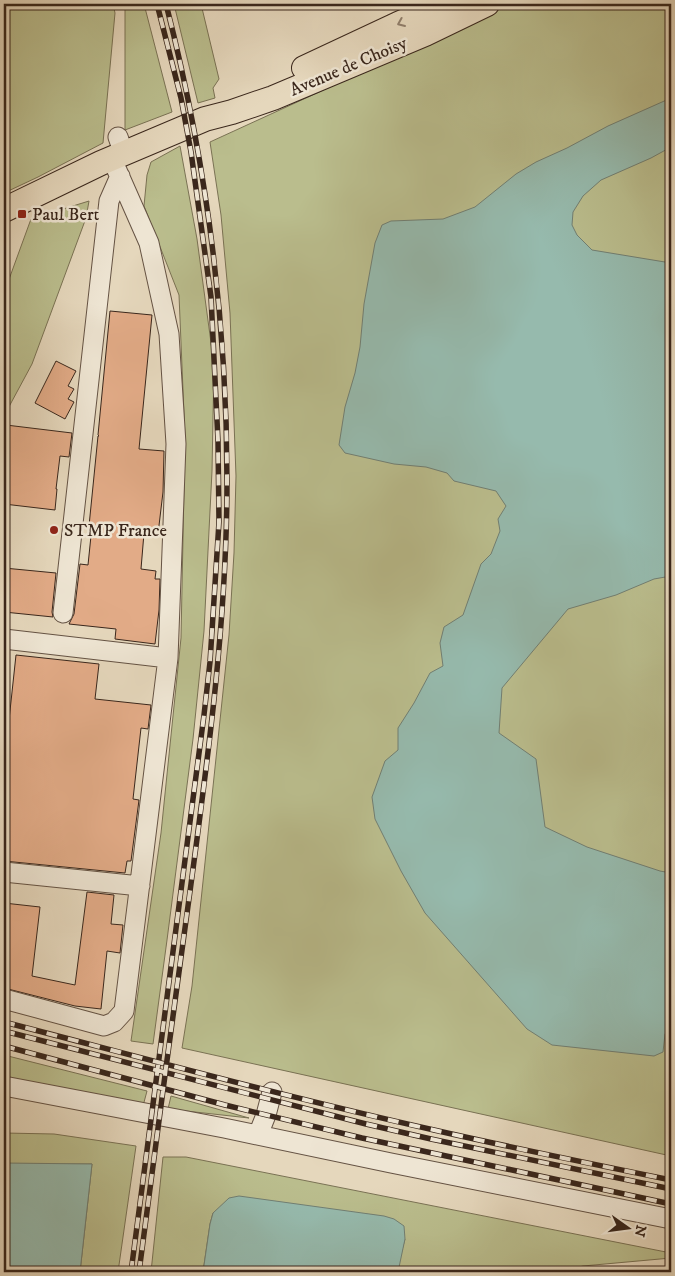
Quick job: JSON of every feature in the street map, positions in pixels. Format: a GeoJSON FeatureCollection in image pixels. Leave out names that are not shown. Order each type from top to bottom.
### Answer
{"type":"FeatureCollection","features":[{"type":"Feature","properties":{"kind":"main road","name":"Avenue de Choisy"},"geometry":{"type":"LineString","coordinates":[[4,210],[118,156],[205,119],[273,98],[425,34],[446,13],[486,4]]}},
{"type":"Feature","properties":{"kind":"lane"},"geometry":{"type":"LineString","coordinates":[[446,13],[463,4]]}},
{"type":"Feature","properties":{"kind":"lane"},"geometry":{"type":"LineString","coordinates":[[62,613],[108,201],[118,156]]}},
{"type":"Feature","properties":{"kind":"lane"},"geometry":{"type":"LineString","coordinates":[[4,999],[104,1026],[114,1022],[124,1011],[168,658],[176,444],[169,334],[149,243],[118,156]]}},
{"type":"Feature","properties":{"kind":"lane"},"geometry":{"type":"LineString","coordinates":[[4,639],[168,658]]}},
{"type":"Feature","properties":{"kind":"lane"},"geometry":{"type":"LineString","coordinates":[[4,872],[140,886]]}},
{"type":"Feature","properties":{"kind":"lane"},"geometry":{"type":"LineString","coordinates":[[4,1086],[671,1218]]}},
{"type":"Feature","properties":{"kind":"lane"},"geometry":{"type":"LineString","coordinates":[[258,1135],[272,1092]]}},
{"type":"Feature","properties":{"kind":"green space"},"geometry":{"type":"Polygon","coordinates":[[[4,4],[113,4],[115,13],[103,143],[4,193],[4,4]]]}},
{"type":"Feature","properties":{"kind":"green space"},"geometry":{"type":"Polygon","coordinates":[[[125,4],[144,4],[172,112],[125,130],[125,4]]]}},
{"type":"Feature","properties":{"kind":"green space"},"geometry":{"type":"Polygon","coordinates":[[[174,4],[201,4],[219,79],[213,88],[215,98],[198,103],[174,4]]]}},
{"type":"Feature","properties":{"kind":"green space"},"geometry":{"type":"Polygon","coordinates":[[[511,4],[671,4],[671,1156],[182,1048],[192,986],[229,635],[234,553],[236,476],[230,313],[221,215],[210,142],[511,4]]]}},
{"type":"Feature","properties":{"kind":"green space"},"geometry":{"type":"Polygon","coordinates":[[[180,146],[197,239],[214,365],[212,471],[204,631],[193,739],[153,1044],[131,1041],[161,833],[181,638],[185,438],[179,295],[144,206],[147,175],[151,162],[180,146]]]}},
{"type":"Feature","properties":{"kind":"green space"},"geometry":{"type":"Polygon","coordinates":[[[89,201],[86,218],[32,364],[4,416],[4,293],[31,219],[89,201]]]}},
{"type":"Feature","properties":{"kind":"green space"},"geometry":{"type":"Polygon","coordinates":[[[4,1055],[147,1091],[143,1106],[4,1077],[4,1055]]]}},
{"type":"Feature","properties":{"kind":"green space"},"geometry":{"type":"Polygon","coordinates":[[[171,1096],[249,1118],[168,1109],[171,1096]]]}},
{"type":"Feature","properties":{"kind":"green space"},"geometry":{"type":"Polygon","coordinates":[[[4,1133],[54,1134],[136,1146],[118,1272],[80,1272],[92,1164],[4,1164],[4,1133]]]}},
{"type":"Feature","properties":{"kind":"green space"},"geometry":{"type":"Polygon","coordinates":[[[163,1157],[186,1157],[671,1253],[671,1258],[583,1266],[558,1272],[396,1272],[405,1239],[213,1213],[203,1272],[151,1272],[163,1157]]]}},
{"type":"Feature","properties":{"kind":"water"},"geometry":{"type":"Polygon","coordinates":[[[671,98],[671,147],[601,180],[583,196],[573,212],[572,225],[577,235],[592,250],[671,263],[671,576],[654,579],[616,595],[568,609],[502,688],[499,733],[536,759],[545,827],[587,847],[671,873],[671,1026],[665,1034],[663,1052],[654,1056],[552,1045],[527,1029],[425,913],[401,871],[375,819],[372,797],[385,761],[398,750],[398,728],[430,673],[443,666],[440,643],[444,627],[463,615],[481,564],[491,554],[500,531],[498,519],[506,506],[496,491],[454,481],[447,473],[426,467],[394,464],[345,453],[339,445],[345,407],[360,347],[364,304],[375,243],[382,225],[391,221],[443,219],[475,207],[516,174],[536,162],[608,126],[671,98]]]}},
{"type":"Feature","properties":{"kind":"water"},"geometry":{"type":"Polygon","coordinates":[[[5,1163],[92,1164],[80,1272],[4,1272],[5,1163]]]}},
{"type":"Feature","properties":{"kind":"water"},"geometry":{"type":"Polygon","coordinates":[[[239,1196],[394,1219],[404,1226],[405,1239],[398,1272],[203,1272],[213,1213],[229,1198],[239,1196]]]}},
{"type":"Feature","properties":{"kind":"building"},"geometry":{"type":"Polygon","coordinates":[[[110,311],[152,315],[139,449],[164,451],[163,492],[158,534],[144,533],[141,569],[156,571],[155,579],[160,579],[155,644],[115,639],[116,629],[69,624],[74,614],[80,564],[88,565],[92,526],[89,526],[110,311]]]}},
{"type":"Feature","properties":{"kind":"building"},"geometry":{"type":"Polygon","coordinates":[[[56,361],[76,371],[68,386],[74,389],[68,399],[74,402],[65,419],[35,403],[56,361]]]}},
{"type":"Feature","properties":{"kind":"building"},"geometry":{"type":"Polygon","coordinates":[[[6,425],[72,433],[69,457],[60,456],[55,510],[4,504],[6,425]]]}},
{"type":"Feature","properties":{"kind":"building"},"geometry":{"type":"Polygon","coordinates":[[[4,568],[56,573],[53,617],[4,612],[4,568]]]}},
{"type":"Feature","properties":{"kind":"building"},"geometry":{"type":"Polygon","coordinates":[[[16,655],[99,664],[95,699],[151,705],[148,729],[141,728],[133,799],[139,800],[131,861],[127,861],[125,873],[4,861],[4,719],[9,720],[16,655]]]}},
{"type":"Feature","properties":{"kind":"building"},"geometry":{"type":"Polygon","coordinates":[[[87,892],[114,895],[111,924],[123,925],[120,953],[107,951],[101,1009],[75,1006],[4,988],[4,903],[40,907],[32,976],[75,985],[87,892]]]}},
{"type":"Feature","properties":{"kind":"railway"},"geometry":{"type":"LineString","coordinates":[[131,1272],[204,715],[210,662],[219,522],[218,441],[211,297],[191,152],[181,98],[157,4]]}},
{"type":"Feature","properties":{"kind":"railway"},"geometry":{"type":"LineString","coordinates":[[139,1272],[198,834],[216,683],[226,532],[226,420],[223,360],[212,240],[192,122],[166,4]]}},
{"type":"Feature","properties":{"kind":"railway"},"geometry":{"type":"LineString","coordinates":[[4,1022],[380,1118],[671,1180]]}},
{"type":"Feature","properties":{"kind":"railway"},"geometry":{"type":"LineString","coordinates":[[4,1031],[366,1124],[671,1189]]}},
{"type":"Feature","properties":{"kind":"railway"},"geometry":{"type":"LineString","coordinates":[[4,1046],[225,1105],[362,1138],[671,1204]]}},
{"type":"Feature","properties":{"kind":"place","name":"Paul Bert"},"geometry":{"type":"Point","coordinates":[22,214]}},
{"type":"Feature","properties":{"kind":"place","name":"STMP France"},"geometry":{"type":"Point","coordinates":[54,530]}}]}
